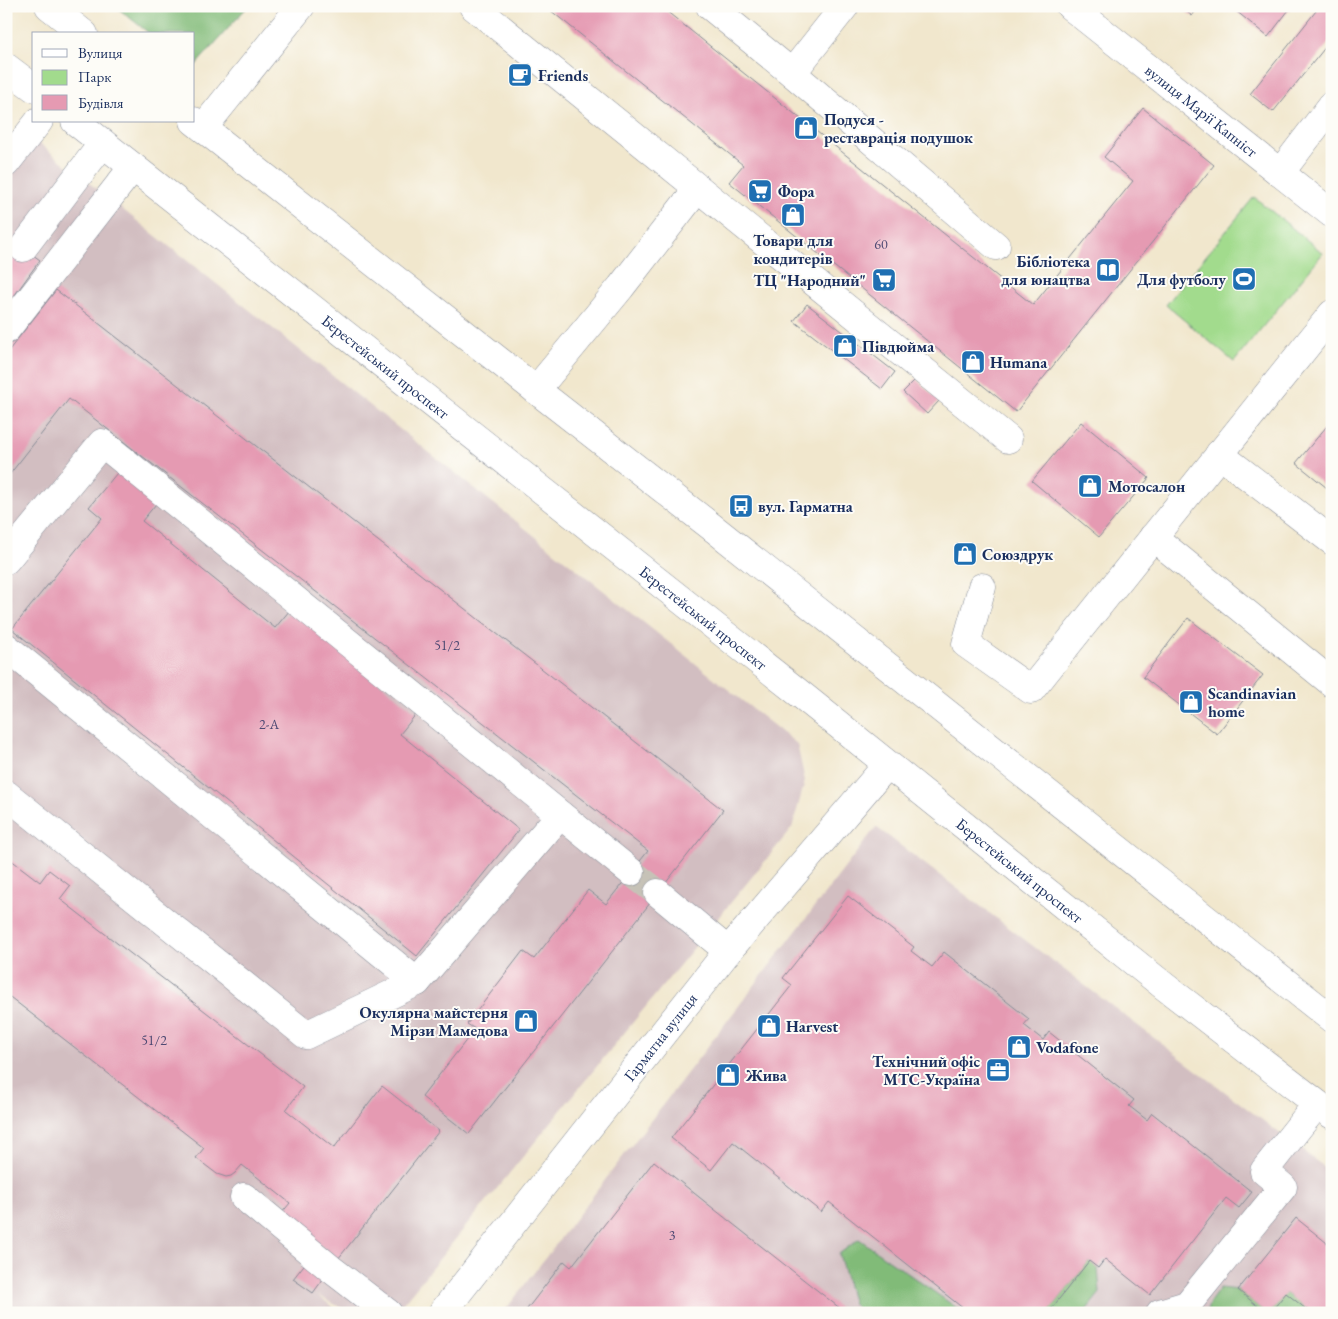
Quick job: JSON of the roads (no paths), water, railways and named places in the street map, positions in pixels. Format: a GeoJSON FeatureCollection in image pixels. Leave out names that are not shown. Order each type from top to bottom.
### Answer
{"type":"FeatureCollection","features":[{"type":"Feature","properties":{"kind":"main road"},"geometry":{"type":"LineString","coordinates":[[49,6],[82,32]]}},
{"type":"Feature","properties":{"kind":"main road"},"geometry":{"type":"LineString","coordinates":[[301,6],[198,125],[717,531],[1332,1019]]}},
{"type":"Feature","properties":{"kind":"main road"},"geometry":{"type":"LineString","coordinates":[[473,6],[1008,439]]}},
{"type":"Feature","properties":{"kind":"main road"},"geometry":{"type":"LineString","coordinates":[[710,6],[996,246]]}},
{"type":"Feature","properties":{"kind":"main road"},"geometry":{"type":"LineString","coordinates":[[792,74],[845,6]]}},
{"type":"Feature","properties":{"kind":"main road","name":"вулиця Марії Капніст"},"geometry":{"type":"LineString","coordinates":[[1070,6],[1332,214]]}},
{"type":"Feature","properties":{"kind":"main road"},"geometry":{"type":"LineString","coordinates":[[6,67],[32,86]]}},
{"type":"Feature","properties":{"kind":"main road"},"geometry":{"type":"LineString","coordinates":[[1280,173],[1332,105]]}},
{"type":"Feature","properties":{"kind":"main road"},"geometry":{"type":"LineString","coordinates":[[6,163],[38,122]]}},
{"type":"Feature","properties":{"kind":"main road","name":"Берестейський проспект"},"geometry":{"type":"LineString","coordinates":[[76,122],[804,697],[1164,986],[1324,1110]]}},
{"type":"Feature","properties":{"kind":"main road"},"geometry":{"type":"LineString","coordinates":[[23,248],[103,143]]}},
{"type":"Feature","properties":{"kind":"main road"},"geometry":{"type":"LineString","coordinates":[[6,330],[133,167]]}},
{"type":"Feature","properties":{"kind":"main road"},"geometry":{"type":"LineString","coordinates":[[536,390],[621,287],[698,188]]}},
{"type":"Feature","properties":{"kind":"main road"},"geometry":{"type":"LineString","coordinates":[[982,587],[966,644],[1031,690],[1219,454],[1328,326]]}},
{"type":"Feature","properties":{"kind":"main road"},"geometry":{"type":"LineString","coordinates":[[6,560],[102,443],[631,872]]}},
{"type":"Feature","properties":{"kind":"main road"},"geometry":{"type":"LineString","coordinates":[[1219,454],[1332,541]]}},
{"type":"Feature","properties":{"kind":"main road"},"geometry":{"type":"LineString","coordinates":[[1153,537],[1332,683]]}},
{"type":"Feature","properties":{"kind":"main road"},"geometry":{"type":"LineString","coordinates":[[6,647],[416,982]]}},
{"type":"Feature","properties":{"kind":"main road","name":"Гарматна вулиця"},"geometry":{"type":"LineString","coordinates":[[442,1313],[728,951],[887,765]]}},
{"type":"Feature","properties":{"kind":"main road"},"geometry":{"type":"LineString","coordinates":[[6,794],[306,1035],[416,982],[560,815]]}},
{"type":"Feature","properties":{"kind":"main road"},"geometry":{"type":"LineString","coordinates":[[658,893],[728,951]]}},
{"type":"Feature","properties":{"kind":"main road"},"geometry":{"type":"LineString","coordinates":[[1160,1313],[1187,1305],[1283,1187],[1264,1171],[1324,1110]]}},
{"type":"Feature","properties":{"kind":"main road"},"geometry":{"type":"LineString","coordinates":[[244,1197],[388,1313]]}},
{"type":"Feature","properties":{"kind":"tunnel"},"geometry":{"type":"LineString","coordinates":[[631,872],[658,893]]}},
{"type":"Feature","properties":{"kind":"place","name":"Friends"},"geometry":{"type":"Point","coordinates":[520,75]}},
{"type":"Feature","properties":{"kind":"place","name":"Подуся - реставрація подушок"},"geometry":{"type":"Point","coordinates":[806,128]}},
{"type":"Feature","properties":{"kind":"place","name":"Фора"},"geometry":{"type":"Point","coordinates":[760,191]}},
{"type":"Feature","properties":{"kind":"place","name":"Товари для кондитерів"},"geometry":{"type":"Point","coordinates":[793,215]}},
{"type":"Feature","properties":{"kind":"place","name":"Бібліотека для юнацтва"},"geometry":{"type":"Point","coordinates":[1108,270]}},
{"type":"Feature","properties":{"kind":"place","name":"Для футболу"},"geometry":{"type":"Point","coordinates":[1244,279]}},
{"type":"Feature","properties":{"kind":"place","name":"ТЦ \"Народний\""},"geometry":{"type":"Point","coordinates":[884,280]}},
{"type":"Feature","properties":{"kind":"place","name":"Півдюйма"},"geometry":{"type":"Point","coordinates":[845,346]}},
{"type":"Feature","properties":{"kind":"place","name":"Humana"},"geometry":{"type":"Point","coordinates":[973,362]}},
{"type":"Feature","properties":{"kind":"place","name":"Мотосалон"},"geometry":{"type":"Point","coordinates":[1090,486]}},
{"type":"Feature","properties":{"kind":"place","name":"вул. Гарматна"},"geometry":{"type":"Point","coordinates":[741,506]}},
{"type":"Feature","properties":{"kind":"place","name":"Союздрук"},"geometry":{"type":"Point","coordinates":[965,554]}},
{"type":"Feature","properties":{"kind":"place","name":"Scandinavian home"},"geometry":{"type":"Point","coordinates":[1191,702]}},
{"type":"Feature","properties":{"kind":"place","name":"Окулярна майстерня Мірзи Мамедова"},"geometry":{"type":"Point","coordinates":[526,1021]}},
{"type":"Feature","properties":{"kind":"place","name":"Harvest"},"geometry":{"type":"Point","coordinates":[769,1026]}},
{"type":"Feature","properties":{"kind":"place","name":"Vodafone"},"geometry":{"type":"Point","coordinates":[1019,1047]}},
{"type":"Feature","properties":{"kind":"place","name":"Технічний офіс МТС-Україна"},"geometry":{"type":"Point","coordinates":[998,1070]}},
{"type":"Feature","properties":{"kind":"place","name":"Жива"},"geometry":{"type":"Point","coordinates":[728,1075]}}]}
